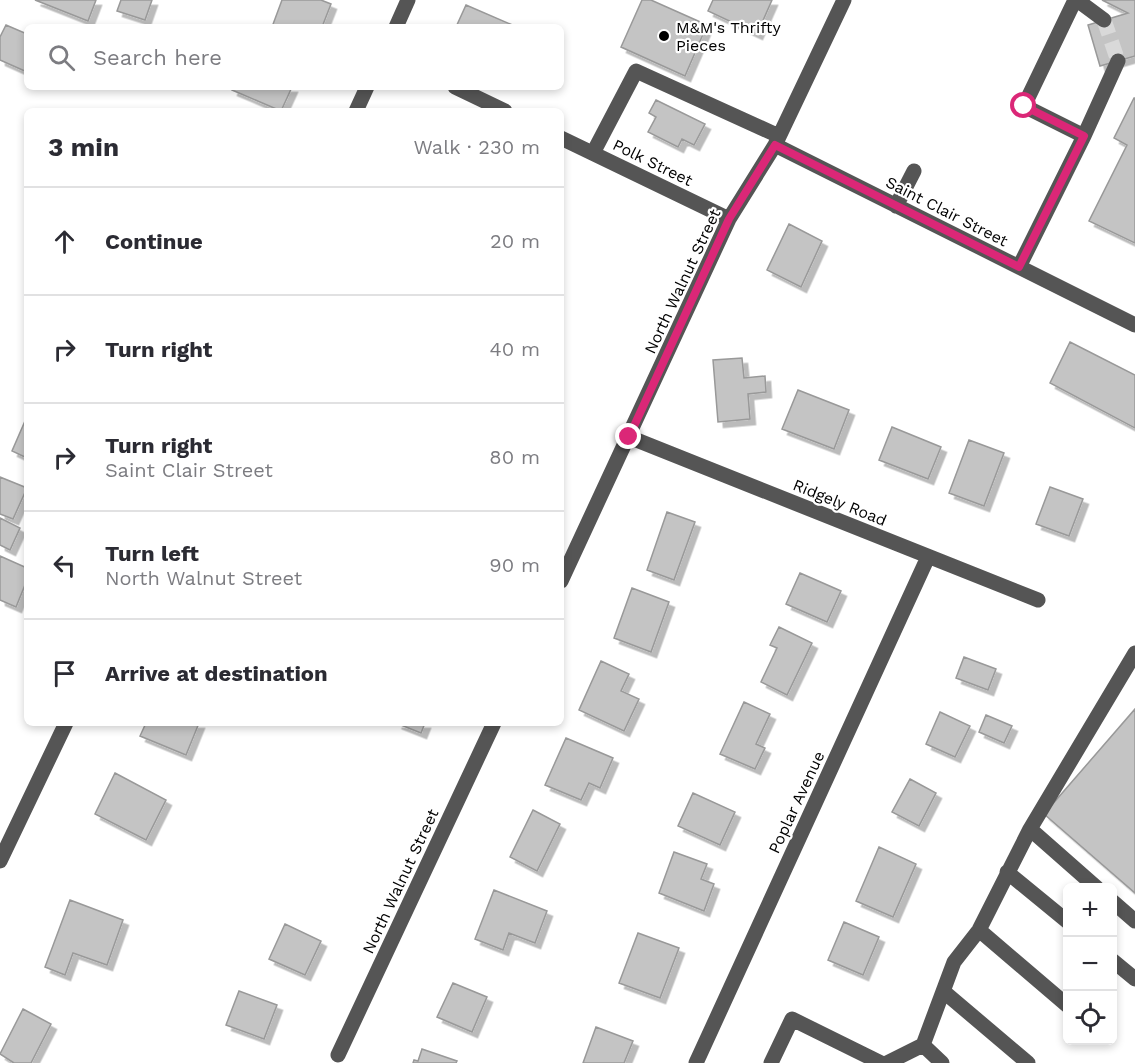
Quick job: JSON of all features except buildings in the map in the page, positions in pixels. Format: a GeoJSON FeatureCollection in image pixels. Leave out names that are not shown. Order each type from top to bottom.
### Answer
{"type":"FeatureCollection","features":[{"type":"Feature","properties":{"kind":"street"},"geometry":{"type":"LineString","coordinates":[[397,24],[408,0]]}},
{"type":"Feature","properties":{"kind":"street","name":"North Walnut Street"},"geometry":{"type":"LineString","coordinates":[[564,575],[729,219],[777,140],[844,0]]}},
{"type":"Feature","properties":{"kind":"street"},"geometry":{"type":"LineString","coordinates":[[1084,136],[1024,106],[1076,0],[1104,20]]}},
{"type":"Feature","properties":{"kind":"street"},"geometry":{"type":"LineString","coordinates":[[1019,267],[1084,136],[1118,61]]}},
{"type":"Feature","properties":{"kind":"street","name":"Saint Clair Street"},"geometry":{"type":"LineString","coordinates":[[593,153],[636,71],[777,140],[896,206],[1135,325]]}},
{"type":"Feature","properties":{"kind":"street"},"geometry":{"type":"LineString","coordinates":[[357,108],[366,90]]}},
{"type":"Feature","properties":{"kind":"street"},"geometry":{"type":"LineString","coordinates":[[461,90],[499,108]]}},
{"type":"Feature","properties":{"kind":"street","name":"Polk Street"},"geometry":{"type":"LineString","coordinates":[[564,139],[729,219]]}},
{"type":"Feature","properties":{"kind":"street"},"geometry":{"type":"LineString","coordinates":[[896,206],[914,171]]}},
{"type":"Feature","properties":{"kind":"street","name":"Ridgely Road"},"geometry":{"type":"LineString","coordinates":[[629,437],[1038,600]]}},
{"type":"Feature","properties":{"kind":"street","name":"Poplar Avenue"},"geometry":{"type":"LineString","coordinates":[[696,1063],[928,557]]}},
{"type":"Feature","properties":{"kind":"street"},"geometry":{"type":"LineString","coordinates":[[887,1063],[923,1045],[954,962],[978,930],[1030,829],[1135,653]]}},
{"type":"Feature","properties":{"kind":"street"},"geometry":{"type":"LineString","coordinates":[[0,861],[65,726]]}},
{"type":"Feature","properties":{"kind":"street","name":"North Walnut Street"},"geometry":{"type":"LineString","coordinates":[[338,1055],[493,726]]}},
{"type":"Feature","properties":{"kind":"street"},"geometry":{"type":"LineString","coordinates":[[1030,829],[1091,883]]}},
{"type":"Feature","properties":{"kind":"street"},"geometry":{"type":"LineString","coordinates":[[1007,872],[1063,918]]}},
{"type":"Feature","properties":{"kind":"street"},"geometry":{"type":"LineString","coordinates":[[1117,905],[1135,921]]}},
{"type":"Feature","properties":{"kind":"street"},"geometry":{"type":"LineString","coordinates":[[978,930],[1063,1002]]}},
{"type":"Feature","properties":{"kind":"street"},"geometry":{"type":"LineString","coordinates":[[1117,963],[1135,979]]}},
{"type":"Feature","properties":{"kind":"street"},"geometry":{"type":"LineString","coordinates":[[943,991],[1028,1063]]}},
{"type":"Feature","properties":{"kind":"street"},"geometry":{"type":"LineString","coordinates":[[771,1063],[792,1019],[881,1063]]}},
{"type":"Feature","properties":{"kind":"street"},"geometry":{"type":"LineString","coordinates":[[923,1045],[942,1063]]}},
{"type":"Feature","properties":{"kind":"tunnel"},"geometry":{"type":"LineString","coordinates":[[1104,20],[1118,61]]}},
{"type":"Feature","properties":{"kind":"place","name":"M&M's Thrifty Pieces"},"geometry":{"type":"Point","coordinates":[664,36]}},
{"type":"Feature","properties":{"kind":"route"},"geometry":{"type":"LineString","coordinates":[[629,437],[729,219],[775,145],[1019,267],[1084,136],[1024,106]]}}]}
